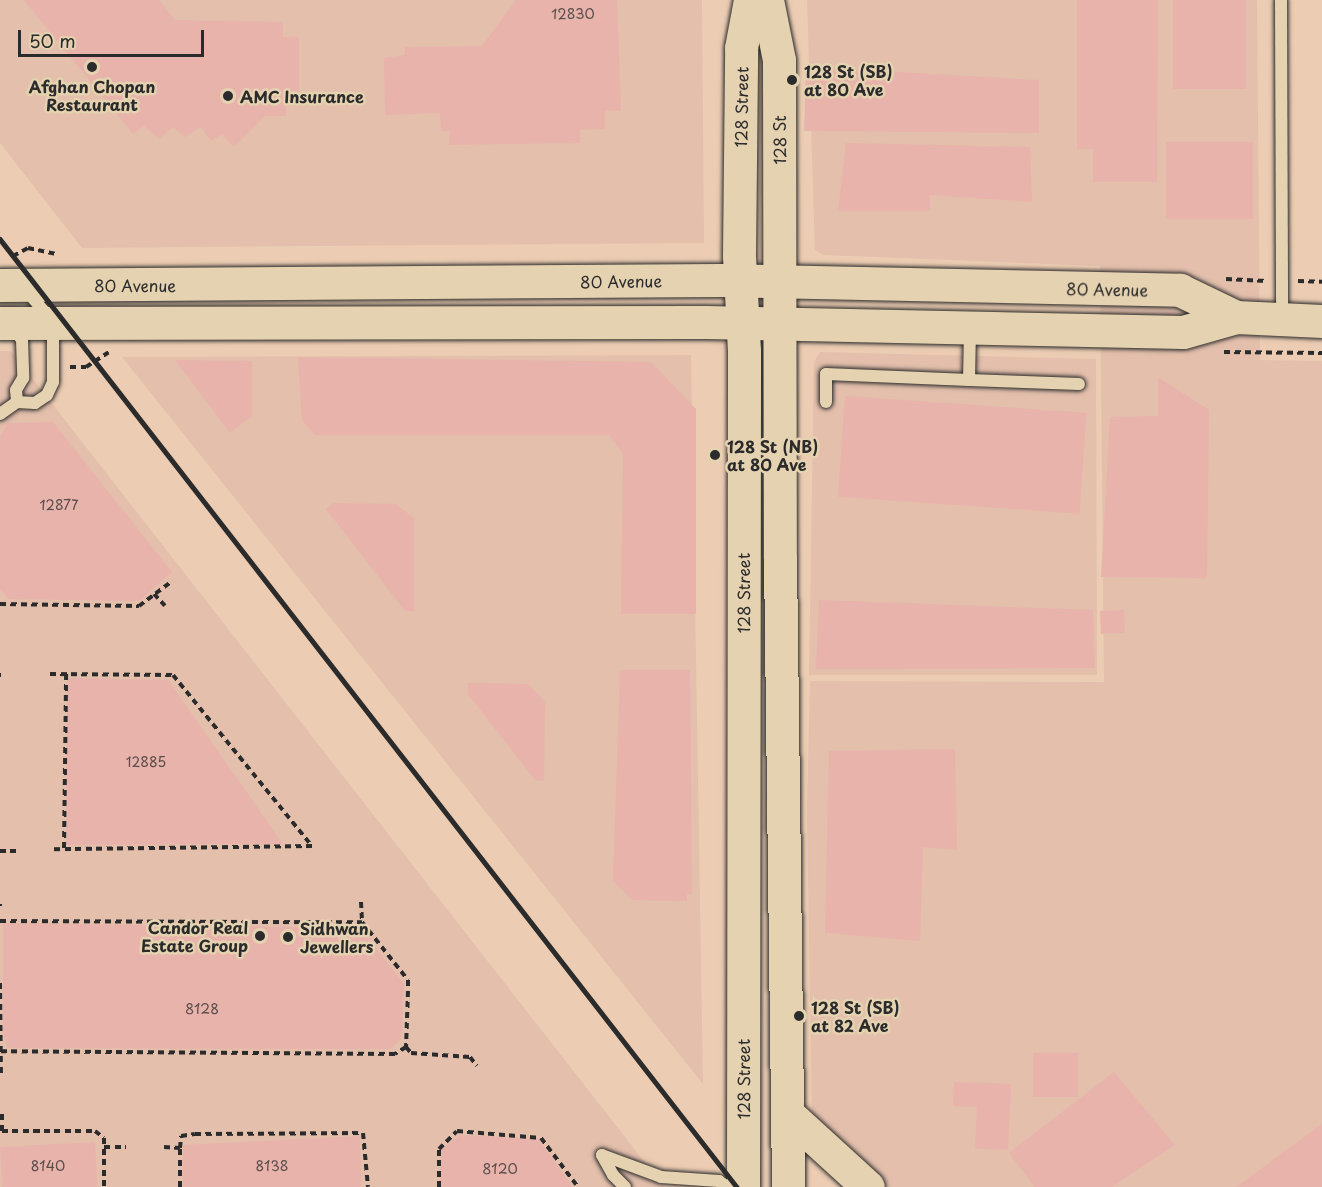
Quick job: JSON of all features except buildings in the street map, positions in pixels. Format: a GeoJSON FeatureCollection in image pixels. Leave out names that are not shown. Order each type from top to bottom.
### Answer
{"type":"FeatureCollection","features":[{"type":"Feature","properties":{"kind":"main road","name":"128 Street"},"geometry":{"type":"LineString","coordinates":[[743,1187],[743,324],[739,280],[741,48],[750,0]]}},
{"type":"Feature","properties":{"kind":"main road","name":"128 St"},"geometry":{"type":"LineString","coordinates":[[768,0],[779,60],[778,281]]}},
{"type":"Feature","properties":{"kind":"main road","name":"80 Avenue"},"geometry":{"type":"LineString","coordinates":[[10,285],[739,280],[1180,290],[1236,317]]}},
{"type":"Feature","properties":{"kind":"main road"},"geometry":{"type":"LineString","coordinates":[[778,281],[789,1114],[788,1187]]}},
{"type":"Feature","properties":{"kind":"main road"},"geometry":{"type":"LineString","coordinates":[[260,322],[276,303],[341,299],[347,284]]}},
{"type":"Feature","properties":{"kind":"main road","name":"80 Avenue"},"geometry":{"type":"LineString","coordinates":[[3,323],[779,324],[1183,332],[1236,317],[1322,321]]}},
{"type":"Feature","properties":{"kind":"main road"},"geometry":{"type":"LineString","coordinates":[[743,655],[783,699]]}},
{"type":"Feature","properties":{"kind":"main road"},"geometry":{"type":"LineString","coordinates":[[789,1114],[868,1187]]}},
{"type":"Feature","properties":{"kind":"lane"},"geometry":{"type":"LineString","coordinates":[[1281,0],[1282,319]]}},
{"type":"Feature","properties":{"kind":"lane"},"geometry":{"type":"LineString","coordinates":[[0,414],[17,402],[35,403],[47,394],[53,382],[53,322],[10,285]]}},
{"type":"Feature","properties":{"kind":"lane"},"geometry":{"type":"LineString","coordinates":[[3,323],[22,340],[23,378],[16,390],[17,402]]}},
{"type":"Feature","properties":{"kind":"lane"},"geometry":{"type":"LineString","coordinates":[[969,380],[970,328]]}},
{"type":"Feature","properties":{"kind":"lane"},"geometry":{"type":"LineString","coordinates":[[826,402],[826,374],[1079,384]]}},
{"type":"Feature","properties":{"kind":"lane"},"geometry":{"type":"LineString","coordinates":[[626,1187],[613,1175],[602,1155],[662,1177],[719,1181],[727,1187]]}},
{"type":"Feature","properties":{"kind":"path"},"geometry":{"type":"LineString","coordinates":[[1301,281],[1322,282]]}},
{"type":"Feature","properties":{"kind":"path"},"geometry":{"type":"LineString","coordinates":[[67,367],[86,367],[107,353]]}},
{"type":"Feature","properties":{"kind":"path"},"geometry":{"type":"LineString","coordinates":[[0,604],[138,606],[169,583]]}},
{"type":"Feature","properties":{"kind":"path"},"geometry":{"type":"LineString","coordinates":[[154,594],[165,606]]}},
{"type":"Feature","properties":{"kind":"path"},"geometry":{"type":"LineString","coordinates":[[50,674],[173,675],[312,846],[51,849]]}},
{"type":"Feature","properties":{"kind":"path"},"geometry":{"type":"LineString","coordinates":[[64,849],[66,674]]}},
{"type":"Feature","properties":{"kind":"path"},"geometry":{"type":"LineString","coordinates":[[0,851],[16,851]]}},
{"type":"Feature","properties":{"kind":"path"},"geometry":{"type":"LineString","coordinates":[[361,902],[362,922],[408,980],[406,1047],[411,1053],[470,1057],[477,1066]]}},
{"type":"Feature","properties":{"kind":"path"},"geometry":{"type":"LineString","coordinates":[[0,921],[362,922]]}},
{"type":"Feature","properties":{"kind":"path"},"geometry":{"type":"LineString","coordinates":[[0,983],[1,1076]]}},
{"type":"Feature","properties":{"kind":"path"},"geometry":{"type":"LineString","coordinates":[[1,1051],[395,1054],[406,1047]]}},
{"type":"Feature","properties":{"kind":"path"},"geometry":{"type":"LineString","coordinates":[[2,1114],[1,1132],[95,1131],[104,1138],[104,1187]]}},
{"type":"Feature","properties":{"kind":"path"},"geometry":{"type":"LineString","coordinates":[[439,1187],[439,1149],[457,1131],[541,1138],[578,1187]]}},
{"type":"Feature","properties":{"kind":"path"},"geometry":{"type":"LineString","coordinates":[[180,1187],[181,1136],[363,1133],[368,1187]]}},
{"type":"Feature","properties":{"kind":"path"},"geometry":{"type":"LineString","coordinates":[[104,1147],[126,1147]]}},
{"type":"Feature","properties":{"kind":"path"},"geometry":{"type":"LineString","coordinates":[[164,1147],[180,1148]]}},
{"type":"Feature","properties":{"kind":"shaded area"},"geometry":{"type":"Polygon","coordinates":[[[0,0],[702,0],[704,243],[82,248],[0,143],[0,0]]]}},
{"type":"Feature","properties":{"kind":"shaded area"},"geometry":{"type":"Polygon","coordinates":[[[807,0],[1257,0],[1260,360],[1322,361],[1322,1187],[868,1187],[812,1117],[807,813],[810,681],[1104,682],[1100,266],[823,255],[815,250],[807,0]]]}},
{"type":"Feature","properties":{"kind":"shaded area"},"geometry":{"type":"Polygon","coordinates":[[[0,351],[11,351],[664,1187],[0,1187],[0,351]]]}},
{"type":"Feature","properties":{"kind":"shaded area"},"geometry":{"type":"Polygon","coordinates":[[[820,352],[1096,359],[1097,675],[809,675],[814,362],[820,352]]]}},
{"type":"Feature","properties":{"kind":"shaded area"},"geometry":{"type":"Polygon","coordinates":[[[691,355],[703,1084],[122,357],[691,355]]]}},
{"type":"Feature","properties":{"kind":"railway"},"geometry":{"type":"LineString","coordinates":[[0,239],[737,1187]]}},
{"type":"Feature","properties":{"kind":"place","name":"Afghan Chopan Restaurant"},"geometry":{"type":"Point","coordinates":[92,67]}},
{"type":"Feature","properties":{"kind":"place","name":"128 St (SB) at 80 Ave"},"geometry":{"type":"Point","coordinates":[792,80]}},
{"type":"Feature","properties":{"kind":"place","name":"AMC Insurance"},"geometry":{"type":"Point","coordinates":[228,96]}},
{"type":"Feature","properties":{"kind":"place","name":"128 St (NB) at 80 Ave"},"geometry":{"type":"Point","coordinates":[715,455]}},
{"type":"Feature","properties":{"kind":"place","name":"Candor Real Estate Group"},"geometry":{"type":"Point","coordinates":[260,936]}},
{"type":"Feature","properties":{"kind":"place","name":"Sidhwan Jewellers"},"geometry":{"type":"Point","coordinates":[288,937]}},
{"type":"Feature","properties":{"kind":"place","name":"128 St (SB) at 82 Ave"},"geometry":{"type":"Point","coordinates":[799,1016]}}]}
